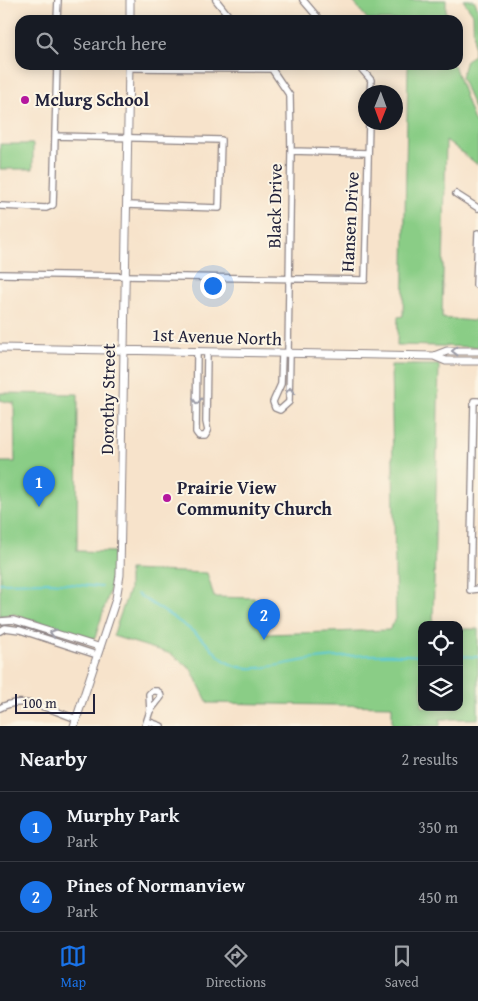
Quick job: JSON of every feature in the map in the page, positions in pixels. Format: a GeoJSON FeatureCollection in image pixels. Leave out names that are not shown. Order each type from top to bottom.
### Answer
{"type":"FeatureCollection","features":[{"type":"Feature","properties":{"kind":"street"},"geometry":{"type":"LineString","coordinates":[[57,15],[58,0]]}},
{"type":"Feature","properties":{"kind":"street"},"geometry":{"type":"LineString","coordinates":[[130,0],[130,15]]}},
{"type":"Feature","properties":{"kind":"street"},"geometry":{"type":"LineString","coordinates":[[216,0],[228,15]]}},
{"type":"Feature","properties":{"kind":"street"},"geometry":{"type":"LineString","coordinates":[[303,0],[316,15]]}},
{"type":"Feature","properties":{"kind":"street"},"geometry":{"type":"LineString","coordinates":[[0,206],[46,208],[53,205],[57,70]]}},
{"type":"Feature","properties":{"kind":"street","name":"Dorothy Street"},"geometry":{"type":"LineString","coordinates":[[76,722],[116,599],[120,575],[129,70]]}},
{"type":"Feature","properties":{"kind":"street","name":"Black Drive"},"geometry":{"type":"LineString","coordinates":[[273,70],[290,96],[292,151],[287,354]]}},
{"type":"Feature","properties":{"kind":"street"},"geometry":{"type":"LineString","coordinates":[[362,70],[370,80],[370,85]]}},
{"type":"Feature","properties":{"kind":"street","name":"Hansen Drive"},"geometry":{"type":"LineString","coordinates":[[290,278],[365,280],[369,130]]}},
{"type":"Feature","properties":{"kind":"street"},"geometry":{"type":"LineString","coordinates":[[55,136],[221,140],[219,208],[127,205]]}},
{"type":"Feature","properties":{"kind":"street"},"geometry":{"type":"LineString","coordinates":[[292,151],[368,153]]}},
{"type":"Feature","properties":{"kind":"street"},"geometry":{"type":"LineString","coordinates":[[456,194],[478,208]]}},
{"type":"Feature","properties":{"kind":"street"},"geometry":{"type":"LineString","coordinates":[[478,233],[476,285],[478,286]]}},
{"type":"Feature","properties":{"kind":"street"},"geometry":{"type":"LineString","coordinates":[[0,274],[290,278]]}},
{"type":"Feature","properties":{"kind":"street","name":"1st Avenue North"},"geometry":{"type":"LineString","coordinates":[[0,348],[434,356]]}},
{"type":"Feature","properties":{"kind":"street"},"geometry":{"type":"LineString","coordinates":[[434,356],[447,351],[478,351]]}},
{"type":"Feature","properties":{"kind":"street"},"geometry":{"type":"LineString","coordinates":[[198,353],[196,432],[199,436],[205,436],[208,432],[206,422],[207,353]]}},
{"type":"Feature","properties":{"kind":"street"},"geometry":{"type":"LineString","coordinates":[[287,354],[290,402],[280,410],[275,408],[273,402],[281,384],[287,354]]}},
{"type":"Feature","properties":{"kind":"street"},"geometry":{"type":"LineString","coordinates":[[434,356],[446,361],[478,361]]}},
{"type":"Feature","properties":{"kind":"street"},"geometry":{"type":"LineString","coordinates":[[478,401],[474,401],[475,513],[470,590],[478,589]]}},
{"type":"Feature","properties":{"kind":"street"},"geometry":{"type":"LineString","coordinates":[[0,621],[13,620],[100,647]]}},
{"type":"Feature","properties":{"kind":"street"},"geometry":{"type":"LineString","coordinates":[[0,630],[5,628],[20,630],[97,655]]}},
{"type":"Feature","properties":{"kind":"street"},"geometry":{"type":"LineString","coordinates":[[0,708],[8,703],[25,702],[76,722]]}},
{"type":"Feature","properties":{"kind":"street"},"geometry":{"type":"LineString","coordinates":[[150,711],[146,724],[161,726]]}},
{"type":"Feature","properties":{"kind":"green space"},"geometry":{"type":"Polygon","coordinates":[[[352,0],[446,0],[446,15],[364,15],[352,0]]]}},
{"type":"Feature","properties":{"kind":"green space"},"geometry":{"type":"Polygon","coordinates":[[[463,0],[474,0],[478,8],[478,119],[461,77],[466,60],[474,55],[473,14],[463,0]]]}},
{"type":"Feature","properties":{"kind":"green space"},"geometry":{"type":"Polygon","coordinates":[[[408,70],[456,70],[474,121],[478,127],[478,165],[446,140],[442,318],[473,321],[478,317],[478,347],[397,345],[398,317],[403,316],[408,70]]]}},
{"type":"Feature","properties":{"kind":"green space"},"geometry":{"type":"Polygon","coordinates":[[[0,144],[33,144],[33,169],[0,169],[0,144]]]}},
{"type":"Feature","properties":{"kind":"green space"},"geometry":{"type":"Polygon","coordinates":[[[391,365],[439,365],[433,621],[418,621],[418,711],[463,711],[463,629],[478,629],[478,719],[440,719],[440,726],[392,726],[392,706],[208,703],[191,669],[171,654],[113,636],[129,590],[129,570],[207,573],[214,597],[255,598],[267,634],[389,630],[396,619],[391,365]]]}},
{"type":"Feature","properties":{"kind":"green space"},"geometry":{"type":"Polygon","coordinates":[[[0,393],[78,394],[77,551],[114,552],[113,580],[95,638],[89,639],[14,614],[0,616],[0,462],[15,462],[14,402],[0,400],[0,393]]]}},
{"type":"Feature","properties":{"kind":"waterway"},"geometry":{"type":"LineString","coordinates":[[0,583],[50,582],[101,587]]}},
{"type":"Feature","properties":{"kind":"waterway"},"geometry":{"type":"LineString","coordinates":[[137,594],[200,637],[230,664],[244,668],[355,656],[418,656]]}},
{"type":"Feature","properties":{"kind":"waterway"},"geometry":{"type":"LineString","coordinates":[[463,656],[478,657]]}},
{"type":"Feature","properties":{"kind":"place","name":"Mclurg School"},"geometry":{"type":"Point","coordinates":[25,100]}},
{"type":"Feature","properties":{"kind":"place","name":"Prairie View Community Church"},"geometry":{"type":"Point","coordinates":[167,498]}},
{"type":"Feature","properties":{"kind":"place","name":"Murphy Park"},"geometry":{"type":"Point","coordinates":[39,507]}},
{"type":"Feature","properties":{"kind":"place","name":"Pines of Normanview"},"geometry":{"type":"Point","coordinates":[264,640]}}]}
